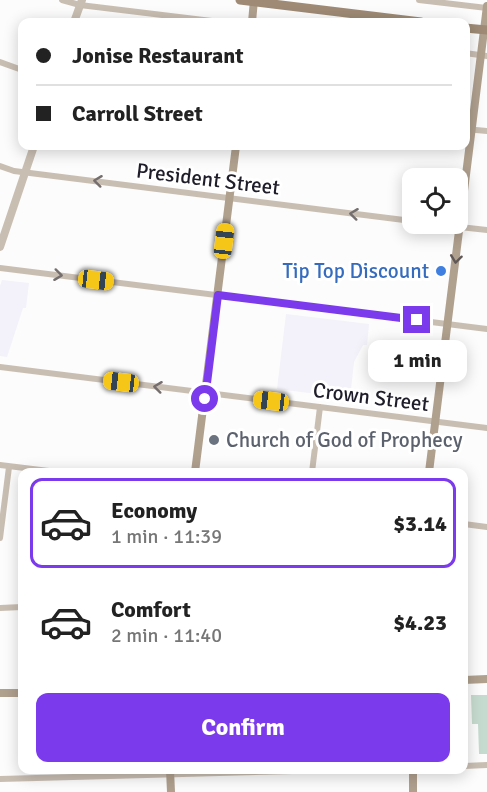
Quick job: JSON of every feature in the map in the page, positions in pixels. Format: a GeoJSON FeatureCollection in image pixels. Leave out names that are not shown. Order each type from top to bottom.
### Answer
{"type":"FeatureCollection","features":[{"type":"Feature","properties":{"kind":"main road"},"geometry":{"type":"LineString","coordinates":[[240,0],[389,18]]}},
{"type":"Feature","properties":{"kind":"main road"},"geometry":{"type":"LineString","coordinates":[[252,18],[254,1]]}},
{"type":"Feature","properties":{"kind":"main road"},"geometry":{"type":"LineString","coordinates":[[470,120],[484,55],[487,8]]}},
{"type":"Feature","properties":{"kind":"main road"},"geometry":{"type":"LineString","coordinates":[[470,28],[485,30]]}},
{"type":"Feature","properties":{"kind":"main road"},"geometry":{"type":"LineString","coordinates":[[196,468],[236,150]]}},
{"type":"Feature","properties":{"kind":"main road"},"geometry":{"type":"LineString","coordinates":[[465,168],[466,150]]}},
{"type":"Feature","properties":{"kind":"main road"},"geometry":{"type":"LineString","coordinates":[[429,468],[459,234]]}},
{"type":"Feature","properties":{"kind":"main road"},"geometry":{"type":"LineString","coordinates":[[468,680],[487,679]]}},
{"type":"Feature","properties":{"kind":"main road"},"geometry":{"type":"LineString","coordinates":[[0,693],[18,693]]}},
{"type":"Feature","properties":{"kind":"main road"},"geometry":{"type":"LineString","coordinates":[[170,774],[171,792]]}},
{"type":"Feature","properties":{"kind":"main road"},"geometry":{"type":"LineString","coordinates":[[413,774],[413,792]]}},
{"type":"Feature","properties":{"kind":"street"},"geometry":{"type":"LineString","coordinates":[[62,0],[191,18]]}},
{"type":"Feature","properties":{"kind":"street"},"geometry":{"type":"LineString","coordinates":[[419,0],[487,8]]}},
{"type":"Feature","properties":{"kind":"street"},"geometry":{"type":"LineString","coordinates":[[75,18],[81,3]]}},
{"type":"Feature","properties":{"kind":"street"},"geometry":{"type":"LineString","coordinates":[[0,62],[18,69]]}},
{"type":"Feature","properties":{"kind":"street"},"geometry":{"type":"LineString","coordinates":[[470,129],[487,131]]}},
{"type":"Feature","properties":{"kind":"street"},"geometry":{"type":"LineString","coordinates":[[0,247],[33,150]]}},
{"type":"Feature","properties":{"kind":"street","name":"President Street"},"geometry":{"type":"LineString","coordinates":[[0,166],[25,172],[402,220]]}},
{"type":"Feature","properties":{"kind":"street"},"geometry":{"type":"LineString","coordinates":[[468,228],[487,230]]}},
{"type":"Feature","properties":{"kind":"street"},"geometry":{"type":"LineString","coordinates":[[0,268],[487,329]]}},
{"type":"Feature","properties":{"kind":"street","name":"Crown Street"},"geometry":{"type":"LineString","coordinates":[[0,367],[487,428]]}},
{"type":"Feature","properties":{"kind":"street"},"geometry":{"type":"LineString","coordinates":[[312,468],[320,407]]}},
{"type":"Feature","properties":{"kind":"street"},"geometry":{"type":"LineString","coordinates":[[0,465],[25,468]]}},
{"type":"Feature","properties":{"kind":"street"},"geometry":{"type":"LineString","coordinates":[[0,538],[9,466]]}},
{"type":"Feature","properties":{"kind":"street"},"geometry":{"type":"LineString","coordinates":[[468,525],[487,527]]}},
{"type":"Feature","properties":{"kind":"street"},"geometry":{"type":"LineString","coordinates":[[0,608],[18,607]]}},
{"type":"Feature","properties":{"kind":"street"},"geometry":{"type":"LineString","coordinates":[[468,766],[487,765]]}},
{"type":"Feature","properties":{"kind":"street"},"geometry":{"type":"LineString","coordinates":[[0,779],[121,774]]}},
{"type":"Feature","properties":{"kind":"shaded area"},"geometry":{"type":"Polygon","coordinates":[[[2,280],[29,283],[26,308],[23,308],[7,357],[0,356],[0,286],[2,280]]]}},
{"type":"Feature","properties":{"kind":"shaded area"},"geometry":{"type":"Polygon","coordinates":[[[286,314],[369,324],[367,345],[363,345],[354,362],[350,398],[277,389],[286,314]]]}},
{"type":"Feature","properties":{"kind":"green space"},"geometry":{"type":"Polygon","coordinates":[[[471,695],[487,695],[487,754],[479,754],[478,724],[472,724],[471,695]]]}},
{"type":"Feature","properties":{"kind":"place","name":"Tip Top Discount"},"geometry":{"type":"Point","coordinates":[441,271]}},
{"type":"Feature","properties":{"kind":"place","name":"Church of God of Prophecy"},"geometry":{"type":"Point","coordinates":[214,440]}},
{"type":"Feature","properties":{"kind":"route"},"geometry":{"type":"LineString","coordinates":[[205,399],[218,295],[417,320]]}}]}
